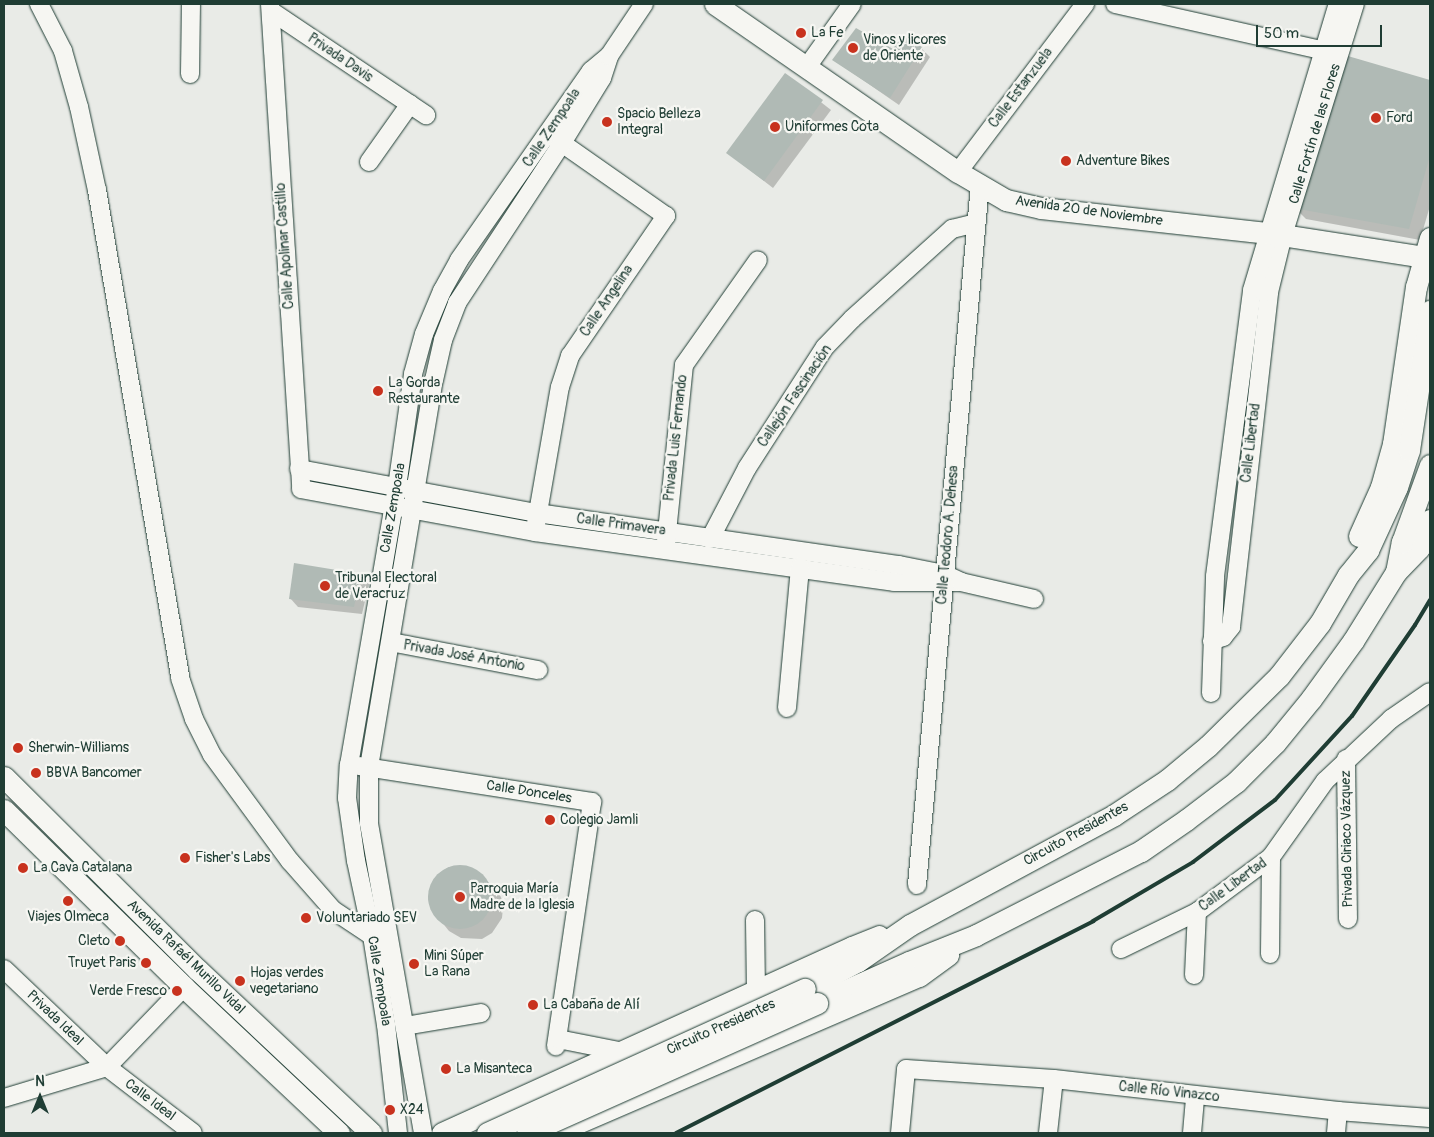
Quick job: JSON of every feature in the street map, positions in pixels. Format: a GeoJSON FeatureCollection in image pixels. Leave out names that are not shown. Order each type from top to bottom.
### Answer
{"type":"FeatureCollection","features":[{"type":"Feature","properties":{"kind":"main road","name":"Avenida 20 de Noviembre"},"geometry":{"type":"LineString","coordinates":[[715,4],[958,172],[1006,200],[1041,208],[1428,253]]}},
{"type":"Feature","properties":{"kind":"main road"},"geometry":{"type":"LineString","coordinates":[[1348,575],[1357,540],[1381,487],[1393,444],[1415,296],[1428,253]]}},
{"type":"Feature","properties":{"kind":"main road","name":"Circuito Presidentes"},"geometry":{"type":"LineString","coordinates":[[527,1133],[811,996],[910,925],[1114,815],[1167,780],[1208,746],[1279,676],[1320,623],[1348,575],[1368,550],[1397,487],[1409,450],[1430,312]]}},
{"type":"Feature","properties":{"kind":"main road","name":"Circuito Presidentes"},"geometry":{"type":"LineString","coordinates":[[487,1133],[811,996],[909,962],[976,935],[1141,851],[1186,820],[1236,782],[1275,742],[1311,699],[1352,641],[1396,572],[1402,542],[1430,465]]}},
{"type":"Feature","properties":{"kind":"main road"},"geometry":{"type":"LineString","coordinates":[[1396,572],[1418,548],[1430,520]]}},
{"type":"Feature","properties":{"kind":"main road","name":"Avenida Rafaél Murillo Vidal"},"geometry":{"type":"LineString","coordinates":[[4,776],[198,970],[371,1133]]}},
{"type":"Feature","properties":{"kind":"main road","name":"Avenida Rafaél Murillo Vidal"},"geometry":{"type":"LineString","coordinates":[[4,810],[184,987],[339,1133]]}},
{"type":"Feature","properties":{"kind":"main road"},"geometry":{"type":"LineString","coordinates":[[442,1133],[852,947],[910,925]]}},
{"type":"Feature","properties":{"kind":"main road"},"geometry":{"type":"LineString","coordinates":[[539,1089],[532,1105],[537,1121],[556,1132],[919,976],[976,935]]}},
{"type":"Feature","properties":{"kind":"main road"},"geometry":{"type":"LineString","coordinates":[[296,1092],[312,1078]]}},
{"type":"Feature","properties":{"kind":"street"},"geometry":{"type":"LineString","coordinates":[[39,4],[63,51],[79,107],[97,190],[180,678],[194,719],[212,755],[290,861],[333,910],[380,934]]}},
{"type":"Feature","properties":{"kind":"street"},"geometry":{"type":"LineString","coordinates":[[190,74],[191,4]]}},
{"type":"Feature","properties":{"kind":"street","name":"Calle Zempoala"},"geometry":{"type":"LineString","coordinates":[[423,1133],[405,1026],[350,824],[347,798],[349,765],[397,487],[414,374],[424,334],[442,291],[459,260],[602,78],[610,56],[644,4]]}},
{"type":"Feature","properties":{"kind":"street"},"geometry":{"type":"LineString","coordinates":[[807,67],[852,4]]}},
{"type":"Feature","properties":{"kind":"street","name":"Calle Estanzuela"},"geometry":{"type":"LineString","coordinates":[[958,172],[1085,4]]}},
{"type":"Feature","properties":{"kind":"street"},"geometry":{"type":"LineString","coordinates":[[1116,4],[1332,52]]}},
{"type":"Feature","properties":{"kind":"street","name":"Calle Fortín de las Flores"},"geometry":{"type":"LineString","coordinates":[[1332,52],[1338,4]]}},
{"type":"Feature","properties":{"kind":"street","name":"Calle Fortín de las Flores"},"geometry":{"type":"LineString","coordinates":[[1276,234],[1332,52],[1355,4]]}},
{"type":"Feature","properties":{"kind":"street","name":"Privada Davis"},"geometry":{"type":"LineString","coordinates":[[270,7],[426,115]]}},
{"type":"Feature","properties":{"kind":"street","name":"Calle Apolinar Castillo"},"geometry":{"type":"LineString","coordinates":[[270,7],[301,489]]}},
{"type":"Feature","properties":{"kind":"street"},"geometry":{"type":"LineString","coordinates":[[369,162],[410,104]]}},
{"type":"Feature","properties":{"kind":"street","name":"Calle Zempoala"},"geometry":{"type":"LineString","coordinates":[[398,1133],[386,1025],[380,934],[369,823],[369,767],[414,509],[434,380],[443,340],[458,303],[556,138]]}},
{"type":"Feature","properties":{"kind":"street","name":"Calle Angelina"},"geometry":{"type":"LineString","coordinates":[[535,532],[560,387],[570,356],[666,216],[556,138]]}},
{"type":"Feature","properties":{"kind":"street","name":"Calle Teodoro A. Dehesa"},"geometry":{"type":"LineString","coordinates":[[916,885],[950,580],[980,185]]}},
{"type":"Feature","properties":{"kind":"street","name":"Callejón Fascinación"},"geometry":{"type":"LineString","coordinates":[[710,539],[747,468],[825,347],[952,229],[976,223]]}},
{"type":"Feature","properties":{"kind":"street","name":"Calle Libertad"},"geometry":{"type":"LineString","coordinates":[[1211,693],[1215,576],[1260,291],[1276,234]]}},
{"type":"Feature","properties":{"kind":"street","name":"Privada Luis Fernando"},"geometry":{"type":"LineString","coordinates":[[666,550],[666,531],[684,365],[758,260]]}},
{"type":"Feature","properties":{"kind":"street","name":"Calle Primavera"},"geometry":{"type":"LineString","coordinates":[[299,469],[417,489],[537,513],[899,565],[950,580]]}},
{"type":"Feature","properties":{"kind":"street","name":"Calle Primavera"},"geometry":{"type":"LineString","coordinates":[[301,489],[535,532],[800,567],[894,582],[950,580]]}},
{"type":"Feature","properties":{"kind":"street"},"geometry":{"type":"LineString","coordinates":[[787,708],[800,567]]}},
{"type":"Feature","properties":{"kind":"street"},"geometry":{"type":"LineString","coordinates":[[950,580],[1034,599]]}},
{"type":"Feature","properties":{"kind":"street","name":"Privada José Antonio"},"geometry":{"type":"LineString","coordinates":[[391,642],[538,670]]}},
{"type":"Feature","properties":{"kind":"street","name":"Calle Libertad"},"geometry":{"type":"LineString","coordinates":[[1121,949],[1197,912],[1271,857],[1325,781],[1346,759],[1392,719],[1430,692]]}},
{"type":"Feature","properties":{"kind":"street","name":"Privada Ciriaco Vázquez"},"geometry":{"type":"LineString","coordinates":[[1346,759],[1348,919]]}},
{"type":"Feature","properties":{"kind":"street","name":"Calle Donceles"},"geometry":{"type":"LineString","coordinates":[[349,765],[592,802],[557,1043],[623,1052]]}},
{"type":"Feature","properties":{"kind":"street"},"geometry":{"type":"LineString","coordinates":[[1270,954],[1271,857]]}},
{"type":"Feature","properties":{"kind":"street"},"geometry":{"type":"LineString","coordinates":[[1194,975],[1197,912]]}},
{"type":"Feature","properties":{"kind":"street"},"geometry":{"type":"LineString","coordinates":[[755,920],[756,991]]}},
{"type":"Feature","properties":{"kind":"street","name":"Privada Ideal"},"geometry":{"type":"LineString","coordinates":[[4,969],[107,1067]]}},
{"type":"Feature","properties":{"kind":"street"},"geometry":{"type":"LineString","coordinates":[[4,1098],[107,1067],[184,987]]}},
{"type":"Feature","properties":{"kind":"street"},"geometry":{"type":"LineString","coordinates":[[405,1026],[481,1013]]}},
{"type":"Feature","properties":{"kind":"street","name":"Calle Ideal"},"geometry":{"type":"LineString","coordinates":[[107,1067],[193,1133]]}},
{"type":"Feature","properties":{"kind":"street","name":"Calle Río Vinazco"},"geometry":{"type":"LineString","coordinates":[[900,1133],[906,1070],[1054,1079],[1338,1111],[1430,1118]]}},
{"type":"Feature","properties":{"kind":"street"},"geometry":{"type":"LineString","coordinates":[[1048,1133],[1054,1079]]}},
{"type":"Feature","properties":{"kind":"street"},"geometry":{"type":"LineString","coordinates":[[1192,1133],[1195,1095]]}},
{"type":"Feature","properties":{"kind":"street"},"geometry":{"type":"LineString","coordinates":[[1336,1133],[1338,1111]]}},
{"type":"Feature","properties":{"kind":"building"},"geometry":{"type":"Polygon","coordinates":[[[856,28],[893,49],[902,35],[922,47],[890,98],[832,60],[856,28]]]}},
{"type":"Feature","properties":{"kind":"building","name":"Ford"},"geometry":{"type":"Polygon","coordinates":[[[1341,54],[1430,80],[1430,156],[1409,229],[1293,208],[1341,54]]]}},
{"type":"Feature","properties":{"kind":"building","name":"Uniformes Cota"},"geometry":{"type":"Polygon","coordinates":[[[785,73],[823,100],[764,181],[726,153],[785,73]]]}},
{"type":"Feature","properties":{"kind":"building","name":"Tribunal Electoral de Veracruz"},"geometry":{"type":"Polygon","coordinates":[[[294,563],[361,574],[354,607],[289,599],[294,563]]]}},
{"type":"Feature","properties":{"kind":"building","name":"Parroquia María Madre de la Iglesia"},"geometry":{"type":"Polygon","coordinates":[[[454,865],[466,865],[483,874],[490,885],[492,897],[490,909],[483,920],[466,929],[454,929],[442,924],[433,915],[428,903],[428,891],[433,879],[442,870],[454,865]]]}},
{"type":"Feature","properties":{"kind":"railway"},"geometry":{"type":"LineString","coordinates":[[676,1133],[1093,921],[1193,862],[1275,800],[1352,716],[1415,625],[1430,600]]}},
{"type":"Feature","properties":{"kind":"place","name":"La Fe"},"geometry":{"type":"Point","coordinates":[801,33]}},
{"type":"Feature","properties":{"kind":"place","name":"Vinos y licores de Oriente"},"geometry":{"type":"Point","coordinates":[853,48]}},
{"type":"Feature","properties":{"kind":"place","name":"Ford"},"geometry":{"type":"Point","coordinates":[1376,118]}},
{"type":"Feature","properties":{"kind":"place","name":"Spacio Belleza Integral"},"geometry":{"type":"Point","coordinates":[607,122]}},
{"type":"Feature","properties":{"kind":"place","name":"Uniformes Cota"},"geometry":{"type":"Point","coordinates":[775,127]}},
{"type":"Feature","properties":{"kind":"place","name":"Adventure Bikes"},"geometry":{"type":"Point","coordinates":[1066,161]}},
{"type":"Feature","properties":{"kind":"place","name":"La Gorda Restaurante"},"geometry":{"type":"Point","coordinates":[378,391]}},
{"type":"Feature","properties":{"kind":"place","name":"Tribunal Electoral de Veracruz"},"geometry":{"type":"Point","coordinates":[325,586]}},
{"type":"Feature","properties":{"kind":"place","name":"Sherwin-Williams"},"geometry":{"type":"Point","coordinates":[18,748]}},
{"type":"Feature","properties":{"kind":"place","name":"BBVA Bancomer"},"geometry":{"type":"Point","coordinates":[36,773]}},
{"type":"Feature","properties":{"kind":"place","name":"Colegio Jamli"},"geometry":{"type":"Point","coordinates":[550,820]}},
{"type":"Feature","properties":{"kind":"place","name":"Fisher's Labs"},"geometry":{"type":"Point","coordinates":[185,858]}},
{"type":"Feature","properties":{"kind":"place","name":"La Cava Catalana"},"geometry":{"type":"Point","coordinates":[23,868]}},
{"type":"Feature","properties":{"kind":"place","name":"Parroquia María Madre de la Iglesia"},"geometry":{"type":"Point","coordinates":[460,897]}},
{"type":"Feature","properties":{"kind":"place","name":"Viajes Olmeca"},"geometry":{"type":"Point","coordinates":[68,901]}},
{"type":"Feature","properties":{"kind":"place","name":"Voluntariado SEV"},"geometry":{"type":"Point","coordinates":[306,918]}},
{"type":"Feature","properties":{"kind":"place","name":"Cleto"},"geometry":{"type":"Point","coordinates":[120,941]}},
{"type":"Feature","properties":{"kind":"place","name":"Truyet Paris"},"geometry":{"type":"Point","coordinates":[146,963]}},
{"type":"Feature","properties":{"kind":"place","name":"Mini Súper La Rana"},"geometry":{"type":"Point","coordinates":[414,964]}},
{"type":"Feature","properties":{"kind":"place","name":"Hojas verdes vegetariano"},"geometry":{"type":"Point","coordinates":[240,981]}},
{"type":"Feature","properties":{"kind":"place","name":"Verde Fresco"},"geometry":{"type":"Point","coordinates":[177,991]}},
{"type":"Feature","properties":{"kind":"place","name":"La Cabaña de Alí"},"geometry":{"type":"Point","coordinates":[533,1005]}},
{"type":"Feature","properties":{"kind":"place","name":"La Misanteca"},"geometry":{"type":"Point","coordinates":[446,1069]}},
{"type":"Feature","properties":{"kind":"place","name":"X24"},"geometry":{"type":"Point","coordinates":[390,1110]}}]}
